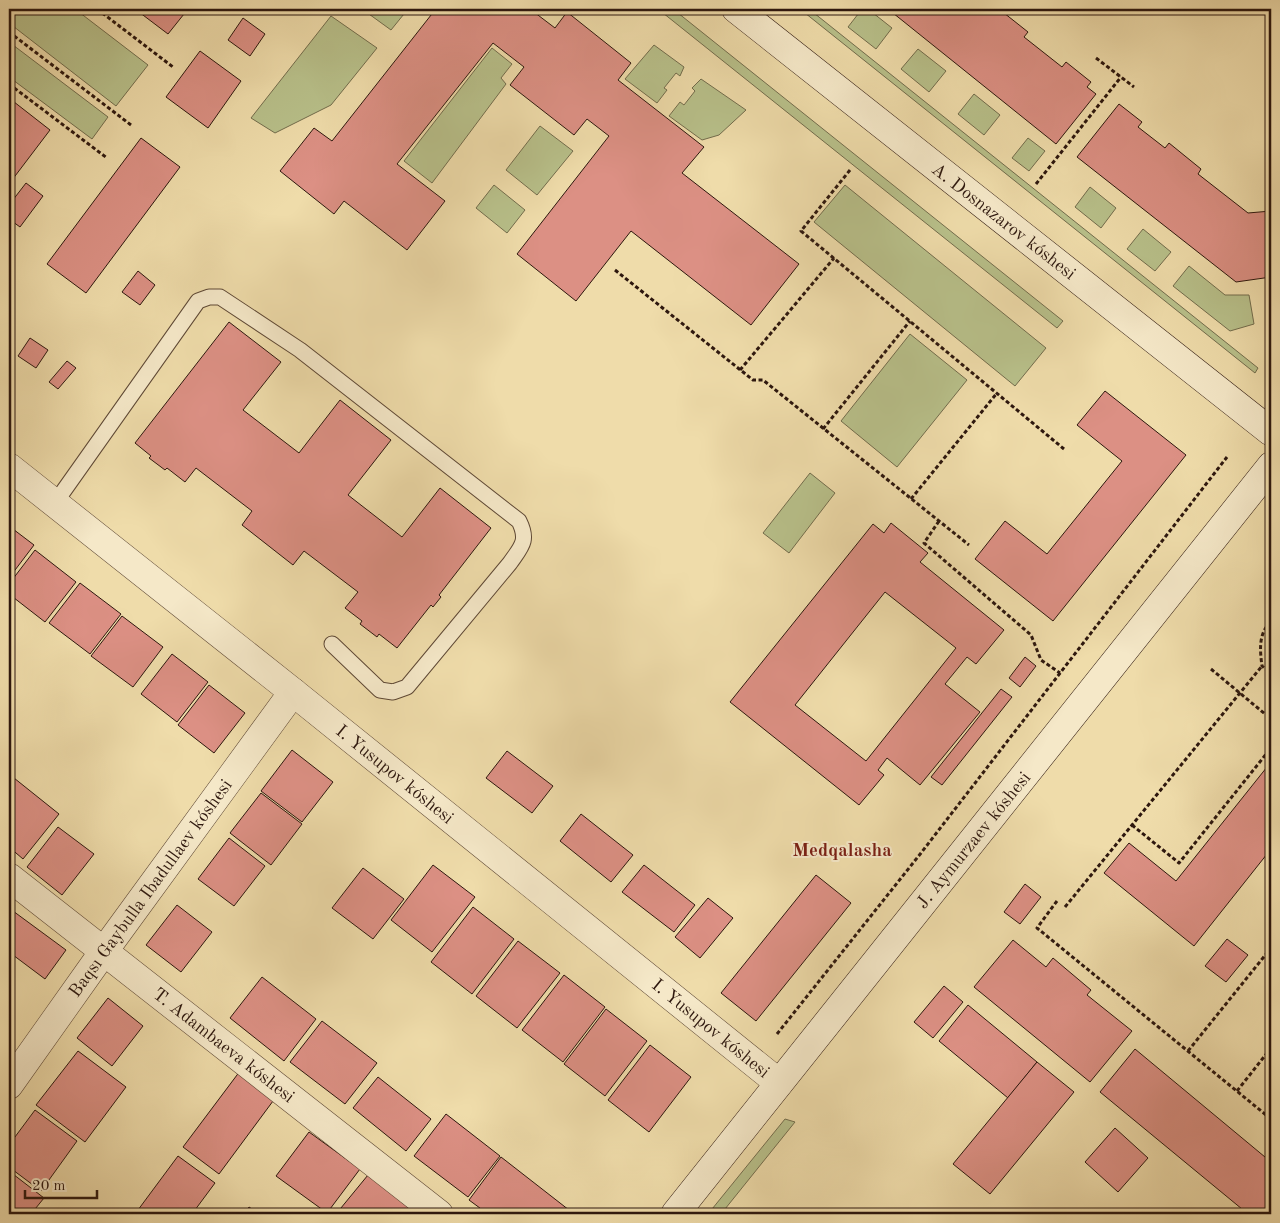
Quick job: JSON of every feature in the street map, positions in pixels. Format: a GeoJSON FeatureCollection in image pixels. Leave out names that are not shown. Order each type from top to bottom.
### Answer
{"type":"FeatureCollection","features":[{"type":"Feature","properties":{"kind":"street","name":"A. Dosnazarov kóshesi"},"geometry":{"type":"LineString","coordinates":[[736,9],[1271,432]]}},
{"type":"Feature","properties":{"kind":"street","name":"J. Aymurzaev kóshesi"},"geometry":{"type":"LineString","coordinates":[[675,1214],[1271,466]]}},
{"type":"Feature","properties":{"kind":"street","name":"I. Yusupov kóshesi"},"geometry":{"type":"LineString","coordinates":[[9,467],[294,692],[780,1083]]}},
{"type":"Feature","properties":{"kind":"street","name":"Baqsı Gaybulla Ibadullaev kóshesi"},"geometry":{"type":"LineString","coordinates":[[9,1085],[104,951],[294,692]]}},
{"type":"Feature","properties":{"kind":"street","name":"T. Adambaeva kóshesi"},"geometry":{"type":"LineString","coordinates":[[9,877],[439,1214]]}},
{"type":"Feature","properties":{"kind":"lane"},"geometry":{"type":"LineString","coordinates":[[55,503],[198,301],[209,297],[220,297],[300,350],[519,521],[524,530],[524,542],[510,563],[407,687],[393,692],[380,690],[332,644]]}},
{"type":"Feature","properties":{"kind":"path"},"geometry":{"type":"LineString","coordinates":[[97,9],[173,67]]}},
{"type":"Feature","properties":{"kind":"path"},"geometry":{"type":"LineString","coordinates":[[9,32],[131,125]]}},
{"type":"Feature","properties":{"kind":"path"},"geometry":{"type":"LineString","coordinates":[[1096,58],[1134,87]]}},
{"type":"Feature","properties":{"kind":"path"},"geometry":{"type":"LineString","coordinates":[[1036,184],[1121,77]]}},
{"type":"Feature","properties":{"kind":"path"},"geometry":{"type":"LineString","coordinates":[[9,84],[107,158]]}},
{"type":"Feature","properties":{"kind":"path"},"geometry":{"type":"LineString","coordinates":[[850,170],[801,231],[1064,449]]}},
{"type":"Feature","properties":{"kind":"path"},"geometry":{"type":"LineString","coordinates":[[740,370],[834,258]]}},
{"type":"Feature","properties":{"kind":"path"},"geometry":{"type":"LineString","coordinates":[[615,270],[753,380],[763,380],[970,545]]}},
{"type":"Feature","properties":{"kind":"path"},"geometry":{"type":"LineString","coordinates":[[823,429],[910,320]]}},
{"type":"Feature","properties":{"kind":"path"},"geometry":{"type":"LineString","coordinates":[[911,499],[997,393]]}},
{"type":"Feature","properties":{"kind":"path"},"geometry":{"type":"LineString","coordinates":[[777,1034],[922,853],[1227,457]]}},
{"type":"Feature","properties":{"kind":"path"},"geometry":{"type":"LineString","coordinates":[[939,521],[924,543],[1031,636],[1041,660],[1060,673]]}},
{"type":"Feature","properties":{"kind":"path"},"geometry":{"type":"LineString","coordinates":[[1271,622],[1267,626],[1259,646],[1262,666],[1271,674]]}},
{"type":"Feature","properties":{"kind":"path"},"geometry":{"type":"LineString","coordinates":[[1065,907],[1262,666]]}},
{"type":"Feature","properties":{"kind":"path"},"geometry":{"type":"LineString","coordinates":[[1211,669],[1271,719]]}},
{"type":"Feature","properties":{"kind":"path"},"geometry":{"type":"LineString","coordinates":[[1132,825],[1179,863],[1271,748]]}},
{"type":"Feature","properties":{"kind":"path"},"geometry":{"type":"LineString","coordinates":[[1057,901],[1036,928],[1271,1119]]}},
{"type":"Feature","properties":{"kind":"path"},"geometry":{"type":"LineString","coordinates":[[1188,1051],[1271,948]]}},
{"type":"Feature","properties":{"kind":"path"},"geometry":{"type":"LineString","coordinates":[[1237,1091],[1271,1048]]}},
{"type":"Feature","properties":{"kind":"green space"},"geometry":{"type":"Polygon","coordinates":[[[9,9],[75,9],[148,65],[116,106],[9,23],[9,9]]]}},
{"type":"Feature","properties":{"kind":"green space"},"geometry":{"type":"Polygon","coordinates":[[[362,9],[408,9],[391,30],[362,9]]]}},
{"type":"Feature","properties":{"kind":"green space"},"geometry":{"type":"Polygon","coordinates":[[[658,9],[673,9],[1063,321],[1057,328],[658,9]]]}},
{"type":"Feature","properties":{"kind":"green space"},"geometry":{"type":"Polygon","coordinates":[[[800,9],[809,9],[1258,368],[1255,373],[800,9]]]}},
{"type":"Feature","properties":{"kind":"green space"},"geometry":{"type":"Polygon","coordinates":[[[862,9],[868,9],[892,28],[876,49],[848,27],[862,9]]]}},
{"type":"Feature","properties":{"kind":"green space"},"geometry":{"type":"Polygon","coordinates":[[[331,16],[377,48],[331,105],[275,133],[251,118],[331,16]]]}},
{"type":"Feature","properties":{"kind":"green space"},"geometry":{"type":"Polygon","coordinates":[[[9,42],[108,117],[92,139],[9,77],[9,42]]]}},
{"type":"Feature","properties":{"kind":"green space"},"geometry":{"type":"Polygon","coordinates":[[[654,45],[684,67],[680,76],[676,73],[664,88],[667,90],[657,103],[625,79],[654,45]]]}},
{"type":"Feature","properties":{"kind":"green space"},"geometry":{"type":"Polygon","coordinates":[[[492,48],[512,64],[501,78],[506,84],[432,183],[404,161],[492,48]]]}},
{"type":"Feature","properties":{"kind":"green space"},"geometry":{"type":"Polygon","coordinates":[[[918,49],[946,71],[929,92],[901,69],[918,49]]]}},
{"type":"Feature","properties":{"kind":"green space"},"geometry":{"type":"Polygon","coordinates":[[[701,79],[746,110],[719,135],[702,140],[669,116],[680,102],[684,105],[695,91],[692,88],[701,79]]]}},
{"type":"Feature","properties":{"kind":"green space"},"geometry":{"type":"Polygon","coordinates":[[[974,94],[1000,115],[984,135],[958,114],[974,94]]]}},
{"type":"Feature","properties":{"kind":"green space"},"geometry":{"type":"Polygon","coordinates":[[[540,126],[573,151],[537,195],[506,170],[540,126]]]}},
{"type":"Feature","properties":{"kind":"green space"},"geometry":{"type":"Polygon","coordinates":[[[1028,138],[1045,151],[1029,171],[1012,158],[1028,138]]]}},
{"type":"Feature","properties":{"kind":"green space"},"geometry":{"type":"Polygon","coordinates":[[[494,185],[525,210],[507,233],[476,208],[494,185]]]}},
{"type":"Feature","properties":{"kind":"green space"},"geometry":{"type":"Polygon","coordinates":[[[845,185],[1046,348],[1015,386],[814,222],[845,185]]]}},
{"type":"Feature","properties":{"kind":"green space"},"geometry":{"type":"Polygon","coordinates":[[[1090,187],[1116,208],[1101,228],[1075,207],[1090,187]]]}},
{"type":"Feature","properties":{"kind":"green space"},"geometry":{"type":"Polygon","coordinates":[[[1143,229],[1171,252],[1155,271],[1127,249],[1143,229]]]}},
{"type":"Feature","properties":{"kind":"green space"},"geometry":{"type":"Polygon","coordinates":[[[1189,266],[1225,295],[1249,295],[1254,324],[1230,331],[1173,286],[1189,266]]]}},
{"type":"Feature","properties":{"kind":"green space"},"geometry":{"type":"Polygon","coordinates":[[[910,334],[967,380],[897,467],[841,421],[910,334]]]}},
{"type":"Feature","properties":{"kind":"green space"},"geometry":{"type":"Polygon","coordinates":[[[810,473],[835,493],[789,553],[763,533],[810,473]]]}},
{"type":"Feature","properties":{"kind":"green space"},"geometry":{"type":"Polygon","coordinates":[[[785,1119],[795,1122],[721,1214],[708,1214],[785,1119]]]}},
{"type":"Feature","properties":{"kind":"building"},"geometry":{"type":"Polygon","coordinates":[[[135,9],[188,9],[168,34],[135,9]]]}},
{"type":"Feature","properties":{"kind":"building"},"geometry":{"type":"Polygon","coordinates":[[[434,9],[530,9],[555,28],[567,12],[631,63],[618,80],[704,147],[682,173],[799,264],[751,325],[631,231],[576,301],[517,254],[609,136],[587,119],[574,135],[510,85],[524,67],[493,43],[397,164],[445,201],[407,250],[344,201],[334,214],[280,171],[314,128],[332,141],[434,9]]]}},
{"type":"Feature","properties":{"kind":"building"},"geometry":{"type":"Polygon","coordinates":[[[888,9],[999,9],[1028,32],[1024,37],[1062,67],[1066,62],[1091,82],[1087,87],[1096,94],[1056,144],[888,9]]]}},
{"type":"Feature","properties":{"kind":"building"},"geometry":{"type":"Polygon","coordinates":[[[1189,9],[1200,9],[1196,14],[1189,9]]]}},
{"type":"Feature","properties":{"kind":"building"},"geometry":{"type":"Polygon","coordinates":[[[243,18],[265,34],[250,56],[228,40],[243,18]]]}},
{"type":"Feature","properties":{"kind":"building"},"geometry":{"type":"Polygon","coordinates":[[[200,51],[241,81],[208,128],[166,97],[200,51]]]}},
{"type":"Feature","properties":{"kind":"building"},"geometry":{"type":"Polygon","coordinates":[[[9,98],[50,130],[9,184],[9,98]]]}},
{"type":"Feature","properties":{"kind":"building"},"geometry":{"type":"Polygon","coordinates":[[[1119,104],[1142,122],[1138,127],[1165,148],[1169,143],[1201,169],[1198,174],[1248,213],[1271,211],[1271,277],[1236,282],[1077,157],[1119,104]]]}},
{"type":"Feature","properties":{"kind":"building"},"geometry":{"type":"Polygon","coordinates":[[[141,138],[180,167],[86,293],[47,264],[141,138]]]}},
{"type":"Feature","properties":{"kind":"building"},"geometry":{"type":"Polygon","coordinates":[[[26,183],[43,196],[20,227],[9,219],[9,205],[26,183]]]}},
{"type":"Feature","properties":{"kind":"building"},"geometry":{"type":"Polygon","coordinates":[[[138,271],[155,285],[140,305],[122,292],[138,271]]]}},
{"type":"Feature","properties":{"kind":"building"},"geometry":{"type":"Polygon","coordinates":[[[229,322],[281,362],[243,410],[299,453],[340,400],[391,440],[348,495],[402,537],[440,488],[491,528],[439,595],[441,597],[433,607],[431,605],[397,648],[379,634],[377,637],[360,624],[362,621],[345,608],[358,592],[304,551],[293,565],[242,525],[252,511],[196,468],[185,482],[167,468],[165,470],[149,458],[151,456],[135,443],[229,322]]]}},
{"type":"Feature","properties":{"kind":"building"},"geometry":{"type":"Polygon","coordinates":[[[30,338],[48,350],[36,368],[18,356],[30,338]]]}},
{"type":"Feature","properties":{"kind":"building"},"geometry":{"type":"Polygon","coordinates":[[[67,361],[76,368],[58,389],[49,382],[67,361]]]}},
{"type":"Feature","properties":{"kind":"building"},"geometry":{"type":"Polygon","coordinates":[[[1105,391],[1186,455],[1053,621],[975,559],[1005,521],[1047,554],[1122,461],[1077,425],[1105,391]]]}},
{"type":"Feature","properties":{"kind":"building"},"geometry":{"type":"Polygon","coordinates":[[[891,523],[928,553],[920,562],[1004,630],[976,664],[967,657],[945,684],[980,712],[920,785],[887,758],[878,770],[884,775],[859,805],[730,702],[873,524],[884,533],[891,523]],[[885,592],[795,705],[866,761],[956,648],[885,592]]]}},
{"type":"Feature","properties":{"kind":"building"},"geometry":{"type":"Polygon","coordinates":[[[9,526],[34,545],[9,578],[9,526]]]}},
{"type":"Feature","properties":{"kind":"building"},"geometry":{"type":"Polygon","coordinates":[[[35,550],[76,582],[45,622],[9,594],[9,584],[35,550]]]}},
{"type":"Feature","properties":{"kind":"building"},"geometry":{"type":"Polygon","coordinates":[[[80,583],[121,614],[90,654],[49,623],[80,583]]]}},
{"type":"Feature","properties":{"kind":"building"},"geometry":{"type":"Polygon","coordinates":[[[122,616],[163,647],[133,687],[91,656],[122,616]]]}},
{"type":"Feature","properties":{"kind":"building"},"geometry":{"type":"Polygon","coordinates":[[[172,654],[208,682],[177,722],[141,694],[172,654]]]}},
{"type":"Feature","properties":{"kind":"building"},"geometry":{"type":"Polygon","coordinates":[[[1025,657],[1036,666],[1020,687],[1009,678],[1025,657]]]}},
{"type":"Feature","properties":{"kind":"building"},"geometry":{"type":"Polygon","coordinates":[[[209,685],[245,713],[214,753],[178,725],[209,685]]]}},
{"type":"Feature","properties":{"kind":"building"},"geometry":{"type":"Polygon","coordinates":[[[1001,689],[1012,697],[942,785],[931,777],[1001,689]]]}},
{"type":"Feature","properties":{"kind":"building"},"geometry":{"type":"Polygon","coordinates":[[[292,750],[333,782],[302,822],[261,791],[292,750]]]}},
{"type":"Feature","properties":{"kind":"building"},"geometry":{"type":"Polygon","coordinates":[[[507,751],[553,786],[532,813],[486,778],[507,751]]]}},
{"type":"Feature","properties":{"kind":"building"},"geometry":{"type":"Polygon","coordinates":[[[1271,762],[1271,849],[1194,946],[1104,873],[1129,843],[1176,881],[1271,762]]]}},
{"type":"Feature","properties":{"kind":"building"},"geometry":{"type":"Polygon","coordinates":[[[9,774],[59,814],[23,859],[9,847],[9,774]]]}},
{"type":"Feature","properties":{"kind":"building"},"geometry":{"type":"Polygon","coordinates":[[[261,793],[302,824],[271,865],[230,833],[261,793]]]}},
{"type":"Feature","properties":{"kind":"building"},"geometry":{"type":"Polygon","coordinates":[[[581,814],[633,855],[611,882],[560,841],[581,814]]]}},
{"type":"Feature","properties":{"kind":"building"},"geometry":{"type":"Polygon","coordinates":[[[58,827],[94,854],[62,895],[27,867],[58,827]]]}},
{"type":"Feature","properties":{"kind":"building"},"geometry":{"type":"Polygon","coordinates":[[[229,838],[265,866],[234,906],[198,879],[229,838]]]}},
{"type":"Feature","properties":{"kind":"building"},"geometry":{"type":"Polygon","coordinates":[[[433,865],[475,897],[432,952],[391,920],[433,865]]]}},
{"type":"Feature","properties":{"kind":"building"},"geometry":{"type":"Polygon","coordinates":[[[644,865],[695,905],[674,932],[622,892],[644,865]]]}},
{"type":"Feature","properties":{"kind":"building"},"geometry":{"type":"Polygon","coordinates":[[[363,868],[404,899],[373,939],[332,908],[363,868]]]}},
{"type":"Feature","properties":{"kind":"building"},"geometry":{"type":"Polygon","coordinates":[[[816,875],[851,903],[756,1021],[721,993],[816,875]]]}},
{"type":"Feature","properties":{"kind":"building"},"geometry":{"type":"Polygon","coordinates":[[[1025,884],[1041,897],[1020,924],[1004,912],[1025,884]]]}},
{"type":"Feature","properties":{"kind":"building"},"geometry":{"type":"Polygon","coordinates":[[[708,898],[733,918],[700,958],[675,937],[708,898]]]}},
{"type":"Feature","properties":{"kind":"building"},"geometry":{"type":"Polygon","coordinates":[[[177,905],[212,932],[181,972],[146,945],[177,905]]]}},
{"type":"Feature","properties":{"kind":"building"},"geometry":{"type":"Polygon","coordinates":[[[473,907],[514,939],[472,994],[431,962],[473,907]]]}},
{"type":"Feature","properties":{"kind":"building"},"geometry":{"type":"Polygon","coordinates":[[[13,911],[66,950],[45,979],[9,952],[9,916],[13,911]]]}},
{"type":"Feature","properties":{"kind":"building"},"geometry":{"type":"Polygon","coordinates":[[[1227,939],[1248,955],[1226,982],[1205,966],[1227,939]]]}},
{"type":"Feature","properties":{"kind":"building"},"geometry":{"type":"Polygon","coordinates":[[[1013,940],[1046,967],[1053,958],[1091,990],[1087,995],[1132,1031],[1090,1082],[974,987],[1013,940]]]}},
{"type":"Feature","properties":{"kind":"building"},"geometry":{"type":"Polygon","coordinates":[[[518,941],[560,973],[517,1028],[476,996],[518,941]]]}},
{"type":"Feature","properties":{"kind":"building"},"geometry":{"type":"Polygon","coordinates":[[[564,975],[605,1007],[563,1062],[522,1030],[564,975]]]}},
{"type":"Feature","properties":{"kind":"building"},"geometry":{"type":"Polygon","coordinates":[[[262,977],[316,1019],[284,1061],[230,1018],[262,977]]]}},
{"type":"Feature","properties":{"kind":"building"},"geometry":{"type":"Polygon","coordinates":[[[944,986],[963,1002],[933,1038],[914,1022],[944,986]]]}},
{"type":"Feature","properties":{"kind":"building"},"geometry":{"type":"Polygon","coordinates":[[[108,998],[143,1026],[112,1066],[77,1038],[108,998]]]}},
{"type":"Feature","properties":{"kind":"building"},"geometry":{"type":"Polygon","coordinates":[[[968,1005],[1037,1062],[1008,1098],[939,1041],[968,1005]]]}},
{"type":"Feature","properties":{"kind":"building"},"geometry":{"type":"Polygon","coordinates":[[[606,1009],[647,1041],[605,1096],[564,1064],[606,1009]]]}},
{"type":"Feature","properties":{"kind":"building"},"geometry":{"type":"Polygon","coordinates":[[[322,1021],[377,1063],[345,1104],[290,1062],[322,1021]]]}},
{"type":"Feature","properties":{"kind":"building"},"geometry":{"type":"Polygon","coordinates":[[[650,1045],[691,1077],[649,1132],[608,1100],[650,1045]]]}},
{"type":"Feature","properties":{"kind":"building"},"geometry":{"type":"Polygon","coordinates":[[[1135,1049],[1271,1162],[1271,1214],[1248,1214],[1100,1092],[1135,1049]]]}},
{"type":"Feature","properties":{"kind":"building"},"geometry":{"type":"Polygon","coordinates":[[[78,1051],[126,1087],[85,1142],[36,1105],[78,1051]]]}},
{"type":"Feature","properties":{"kind":"building"},"geometry":{"type":"Polygon","coordinates":[[[1037,1062],[1074,1092],[990,1194],[953,1164],[1037,1062]]]}},
{"type":"Feature","properties":{"kind":"building"},"geometry":{"type":"Polygon","coordinates":[[[240,1071],[276,1097],[219,1174],[183,1147],[240,1071]]]}},
{"type":"Feature","properties":{"kind":"building"},"geometry":{"type":"Polygon","coordinates":[[[378,1077],[431,1119],[406,1151],[353,1108],[378,1077]]]}},
{"type":"Feature","properties":{"kind":"building"},"geometry":{"type":"Polygon","coordinates":[[[35,1110],[77,1141],[41,1191],[9,1167],[9,1145],[35,1110]]]}},
{"type":"Feature","properties":{"kind":"building"},"geometry":{"type":"Polygon","coordinates":[[[446,1114],[500,1156],[468,1197],[414,1156],[446,1114]]]}},
{"type":"Feature","properties":{"kind":"building"},"geometry":{"type":"Polygon","coordinates":[[[1115,1128],[1148,1158],[1118,1192],[1085,1162],[1115,1128]]]}},
{"type":"Feature","properties":{"kind":"building"},"geometry":{"type":"Polygon","coordinates":[[[309,1132],[360,1169],[327,1213],[276,1176],[309,1132]]]}},
{"type":"Feature","properties":{"kind":"building"},"geometry":{"type":"Polygon","coordinates":[[[178,1156],[215,1183],[192,1214],[135,1214],[178,1156]]]}},
{"type":"Feature","properties":{"kind":"building"},"geometry":{"type":"Polygon","coordinates":[[[501,1157],[569,1210],[566,1214],[488,1214],[469,1200],[501,1157]]]}},
{"type":"Feature","properties":{"kind":"building"},"geometry":{"type":"Polygon","coordinates":[[[9,1171],[44,1198],[31,1214],[9,1214],[9,1171]]]}},
{"type":"Feature","properties":{"kind":"building"},"geometry":{"type":"Polygon","coordinates":[[[368,1175],[409,1208],[403,1214],[336,1214],[368,1175]]]}},
{"type":"Feature","properties":{"kind":"building"},"geometry":{"type":"Polygon","coordinates":[[[249,1207],[259,1214],[244,1214],[249,1207]]]}},
{"type":"Feature","properties":{"kind":"district","name":"Medqalasha"},"geometry":{"type":"Point","coordinates":[842,849]}}]}
